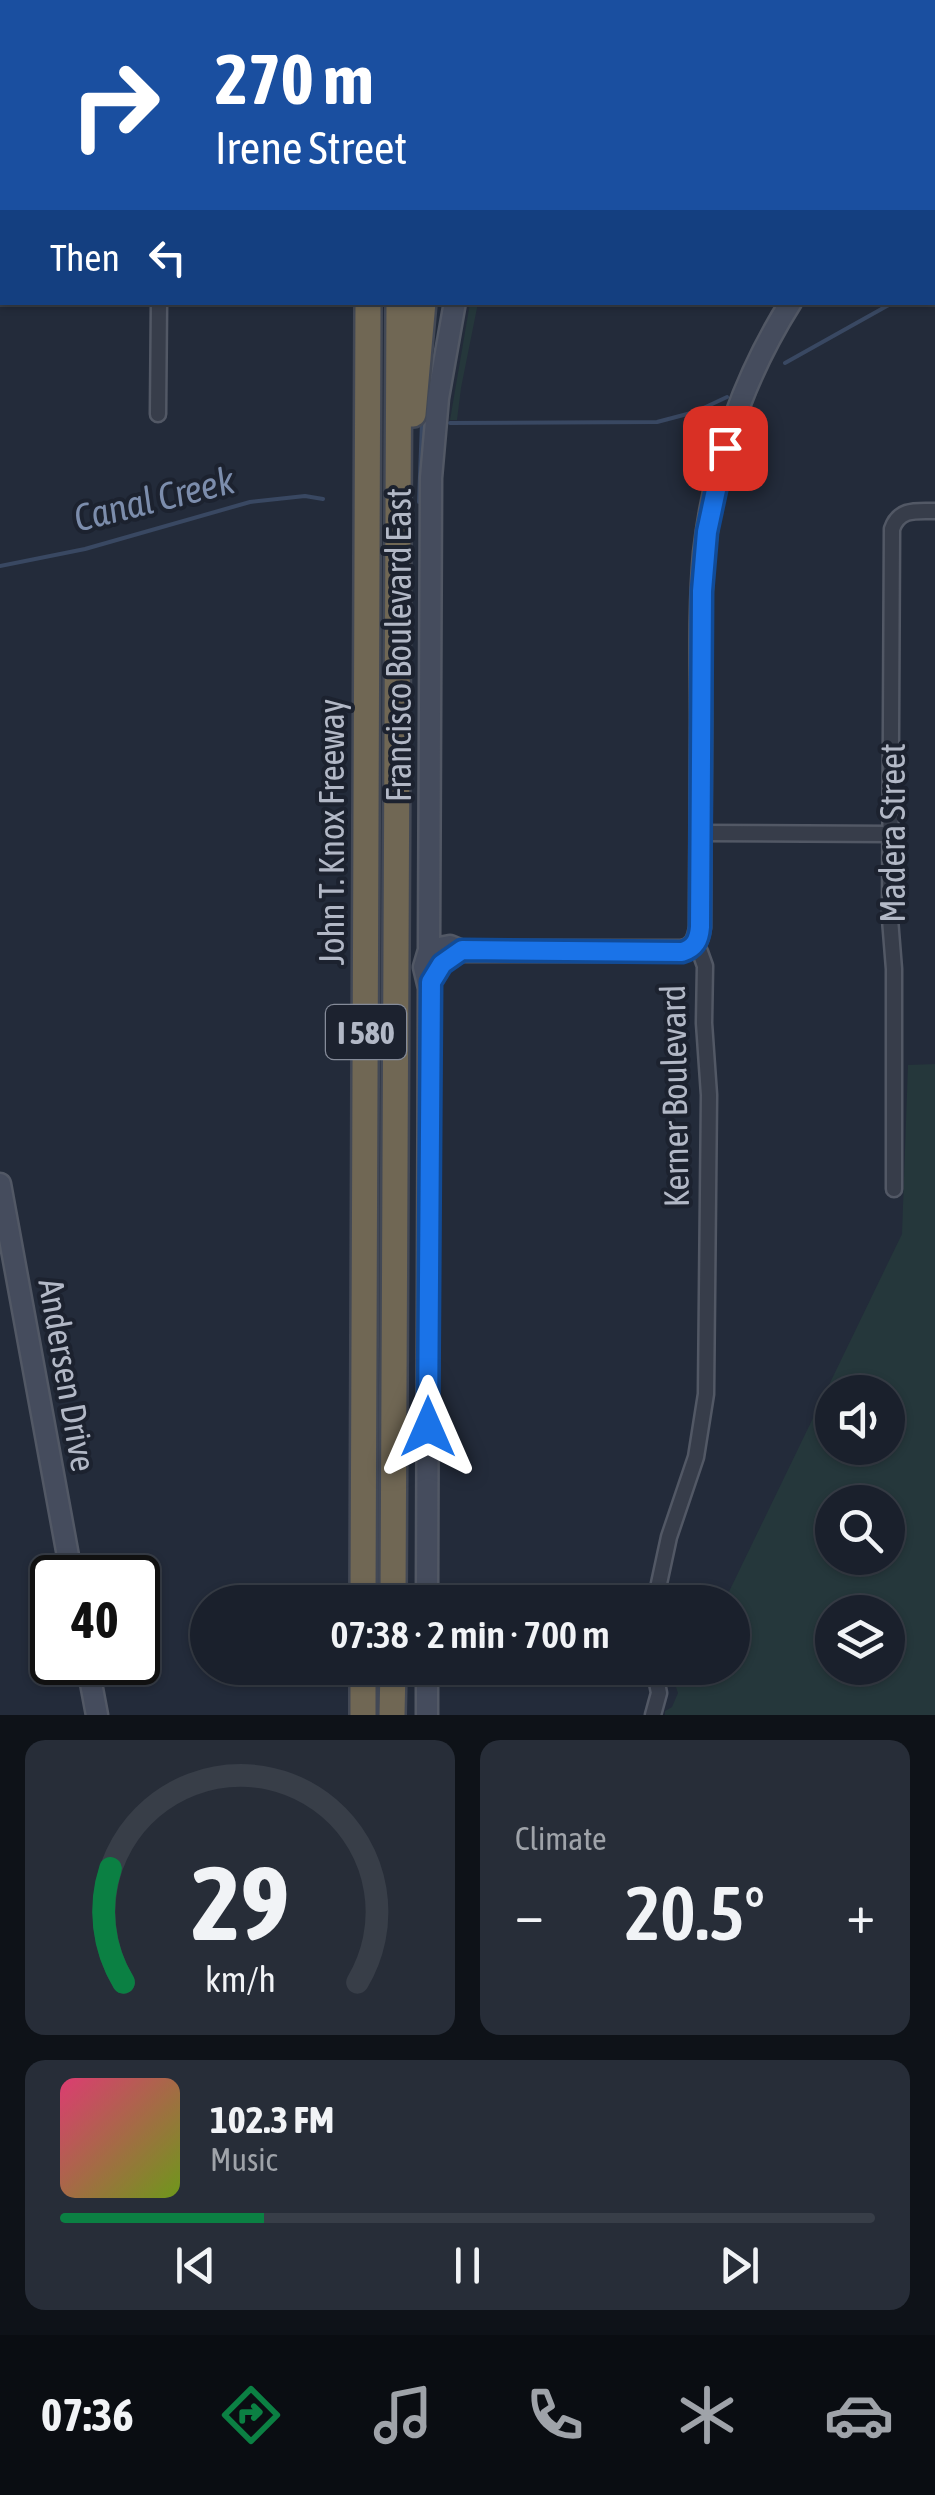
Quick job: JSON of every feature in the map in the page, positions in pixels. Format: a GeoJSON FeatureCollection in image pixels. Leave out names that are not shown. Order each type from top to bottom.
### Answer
{"type":"FeatureCollection","features":[{"type":"Feature","properties":{"kind":"highway"},"geometry":{"type":"LineString","coordinates":[[356,305],[368,462]]}},
{"type":"Feature","properties":{"kind":"highway","name":"John T. Knox Freeway"},"geometry":{"type":"LineString","coordinates":[[363,1585],[368,305]]}},
{"type":"Feature","properties":{"kind":"highway"},"geometry":{"type":"LineString","coordinates":[[397,574],[399,305]]}},
{"type":"Feature","properties":{"kind":"highway"},"geometry":{"type":"LineString","coordinates":[[397,574],[423,305]]}},
{"type":"Feature","properties":{"kind":"highway","name":"John T. Knox Freeway"},"geometry":{"type":"LineString","coordinates":[[393,1585],[397,574]]}},
{"type":"Feature","properties":{"kind":"highway"},"geometry":{"type":"LineString","coordinates":[[362,1715],[363,1685]]}},
{"type":"Feature","properties":{"kind":"highway"},"geometry":{"type":"LineString","coordinates":[[392,1715],[393,1685]]}},
{"type":"Feature","properties":{"kind":"street"},"geometry":{"type":"LineString","coordinates":[[158,414],[159,305]]}},
{"type":"Feature","properties":{"kind":"street","name":"Francisco Boulevard East"},"geometry":{"type":"LineString","coordinates":[[427,1585],[429,988],[424,968],[435,957],[431,478],[438,398],[454,305]]}},
{"type":"Feature","properties":{"kind":"street","name":"Kerner Boulevard"},"geometry":{"type":"LineString","coordinates":[[659,1585],[669,1537],[696,1456],[706,1394],[705,966],[694,946],[700,927],[702,591],[710,514],[725,448],[764,350],[788,305]]}},
{"type":"Feature","properties":{"kind":"street","name":"Madera Street"},"geometry":{"type":"LineString","coordinates":[[894,1189],[894,969],[890,919],[892,529],[897,518],[906,512],[935,511]]}},
{"type":"Feature","properties":{"kind":"street"},"geometry":{"type":"LineString","coordinates":[[700,833],[892,834]]}},
{"type":"Feature","properties":{"kind":"street"},"geometry":{"type":"LineString","coordinates":[[435,957],[450,946],[462,950],[682,952],[694,946]]}},
{"type":"Feature","properties":{"kind":"street","name":"Andersen Drive"},"geometry":{"type":"LineString","coordinates":[[0,1184],[68,1555]]}},
{"type":"Feature","properties":{"kind":"street"},"geometry":{"type":"LineString","coordinates":[[91,1685],[97,1715]]}},
{"type":"Feature","properties":{"kind":"street"},"geometry":{"type":"LineString","coordinates":[[427,1685],[427,1715]]}},
{"type":"Feature","properties":{"kind":"street"},"geometry":{"type":"LineString","coordinates":[[653,1715],[657,1685]]}},
{"type":"Feature","properties":{"kind":"shaded area"},"geometry":{"type":"Polygon","coordinates":[[[470,305],[478,305],[457,420],[450,420],[470,305]]]}},
{"type":"Feature","properties":{"kind":"shaded area"},"geometry":{"type":"Polygon","coordinates":[[[935,1064],[935,1715],[665,1715],[678,1693],[675,1685],[750,1685],[750,1585],[732,1585],[815,1414],[815,1465],[905,1465],[905,1375],[834,1375],[902,1234],[908,1065],[935,1064]]]}},
{"type":"Feature","properties":{"kind":"waterway","name":"Canal Creek"},"geometry":{"type":"LineString","coordinates":[[785,363],[889,305]]}},
{"type":"Feature","properties":{"kind":"waterway","name":"Canal Creek"},"geometry":{"type":"LineString","coordinates":[[450,423],[657,422],[695,412],[727,397]]}},
{"type":"Feature","properties":{"kind":"waterway","name":"Canal Creek"},"geometry":{"type":"LineString","coordinates":[[419,502],[422,422]]}},
{"type":"Feature","properties":{"kind":"waterway","name":"Canal Creek"},"geometry":{"type":"LineString","coordinates":[[0,566],[85,549],[250,502],[305,496],[323,499]]}},
{"type":"Feature","properties":{"kind":"route"},"geometry":{"type":"LineString","coordinates":[[428,1427],[429,988],[435,972],[462,950],[682,952],[698,940],[702,591],[712,500],[725,448]]}}]}
